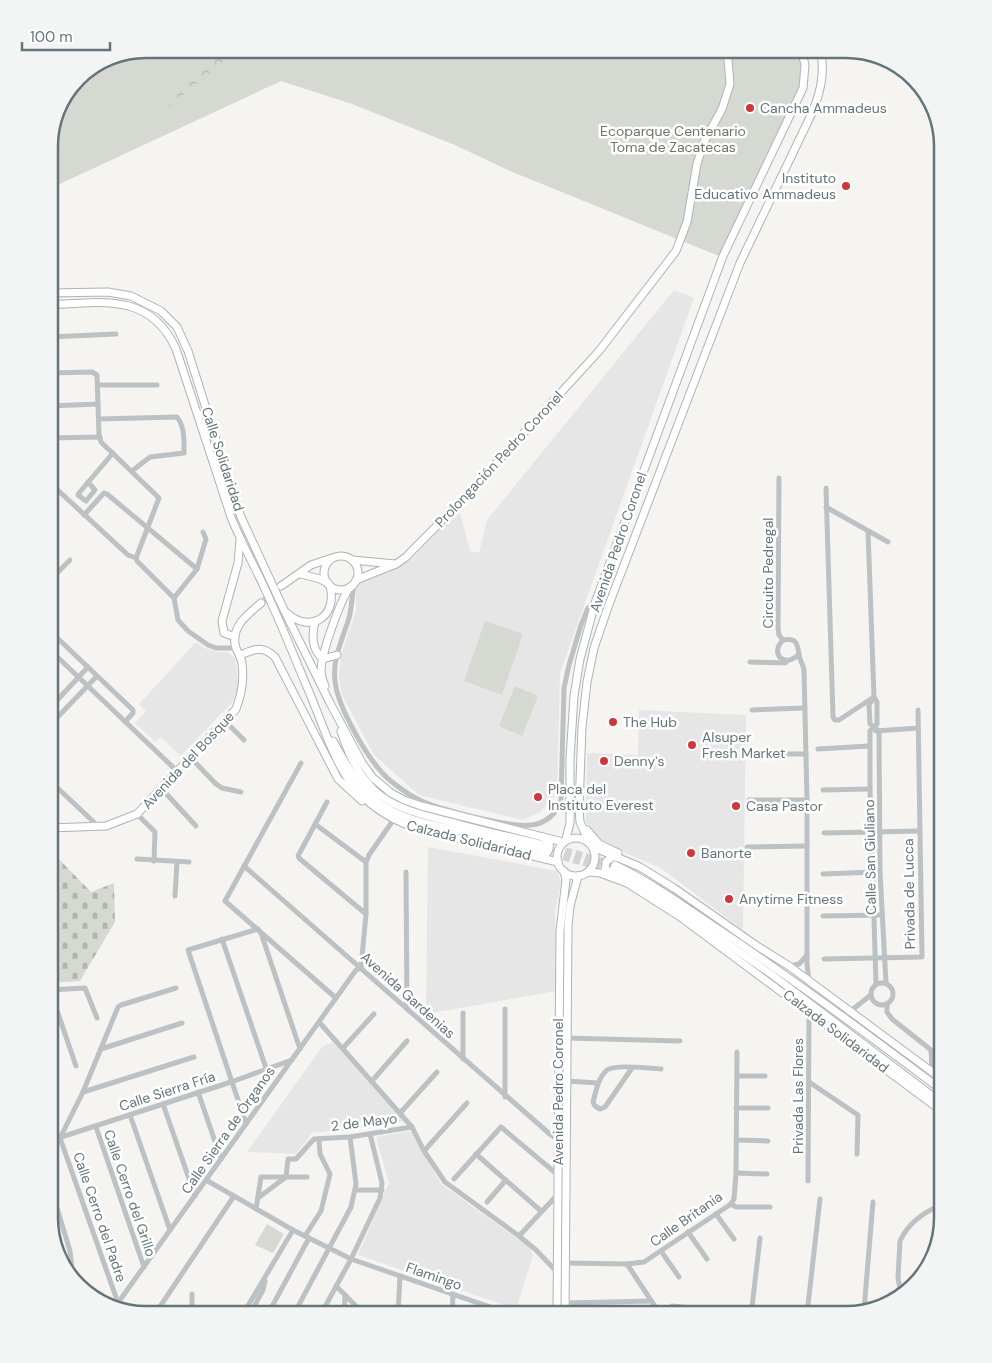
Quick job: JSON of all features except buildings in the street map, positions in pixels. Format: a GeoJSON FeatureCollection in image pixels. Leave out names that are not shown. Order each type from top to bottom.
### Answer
{"type":"FeatureCollection","features":[{"type":"Feature","properties":{"kind":"main road","name":"Prolongación Pedro Coronel"},"geometry":{"type":"LineString","coordinates":[[353,584],[396,564],[406,557],[468,494],[599,350],[676,251],[687,222],[697,164],[704,142],[722,109],[730,84],[728,58]]}},
{"type":"Feature","properties":{"kind":"main road","name":"Avenida Pedro Coronel"},"geometry":{"type":"LineString","coordinates":[[565,841],[570,823],[572,710],[580,659],[595,603],[622,526],[724,256],[803,88],[805,64],[803,58]]}},
{"type":"Feature","properties":{"kind":"main road","name":"Avenida Pedro Coronel"},"geometry":{"type":"LineString","coordinates":[[591,845],[584,832],[579,815],[582,738],[587,682],[594,648],[740,263],[821,91],[822,58]]}},
{"type":"Feature","properties":{"kind":"main road","name":"Calle Solidaridad"},"geometry":{"type":"LineString","coordinates":[[58,293],[108,292],[131,296],[161,310],[176,327],[188,351],[241,517],[335,714]]}},
{"type":"Feature","properties":{"kind":"main road","name":"Calle Solidaridad"},"geometry":{"type":"LineString","coordinates":[[58,305],[122,303],[147,314],[168,333],[176,349],[240,540],[264,588],[321,718]]}},
{"type":"Feature","properties":{"kind":"main road"},"geometry":{"type":"LineString","coordinates":[[240,540],[238,563],[222,621],[224,633],[235,637],[241,622],[261,603]]}},
{"type":"Feature","properties":{"kind":"main road"},"geometry":{"type":"LineString","coordinates":[[281,586],[311,565],[335,557],[344,556],[352,560],[396,564]]}},
{"type":"Feature","properties":{"kind":"main road"},"geometry":{"type":"LineString","coordinates":[[284,610],[299,620],[310,622],[324,616],[332,602],[329,584],[324,576],[325,567],[335,557]]}},
{"type":"Feature","properties":{"kind":"main road"},"geometry":{"type":"LineString","coordinates":[[330,703],[321,673],[323,659],[340,606],[353,584],[357,567],[352,560]]}},
{"type":"Feature","properties":{"kind":"main road"},"geometry":{"type":"LineString","coordinates":[[300,574],[320,579],[340,590],[353,584]]}},
{"type":"Feature","properties":{"kind":"main road"},"geometry":{"type":"LineString","coordinates":[[315,621],[313,641],[317,652],[323,659]]}},
{"type":"Feature","properties":{"kind":"main road","name":"Avenida del Bosque"},"geometry":{"type":"LineString","coordinates":[[58,828],[106,826],[137,814],[225,721],[236,709],[243,691],[242,662],[235,637]]}},
{"type":"Feature","properties":{"kind":"main road"},"geometry":{"type":"LineString","coordinates":[[238,651],[249,652],[258,648],[268,651],[275,657],[338,779],[356,797],[368,806],[377,809]]}},
{"type":"Feature","properties":{"kind":"main road"},"geometry":{"type":"LineString","coordinates":[[323,659],[337,655]]}},
{"type":"Feature","properties":{"kind":"main road"},"geometry":{"type":"LineString","coordinates":[[572,710],[575,707],[580,711],[579,734],[582,738]]}},
{"type":"Feature","properties":{"kind":"main road","name":"Calzada Solidaridad"},"geometry":{"type":"LineString","coordinates":[[321,718],[360,785],[379,803],[415,820],[543,848],[420,814],[384,797],[361,775],[348,754],[335,714]]}},
{"type":"Feature","properties":{"kind":"main road","name":"Calzada Solidaridad"},"geometry":{"type":"LineString","coordinates":[[335,714],[362,763],[373,778],[391,793],[421,806],[565,841]]}},
{"type":"Feature","properties":{"kind":"main road","name":"Calzada Solidaridad"},"geometry":{"type":"LineString","coordinates":[[321,718],[333,751],[345,774],[360,794],[377,809],[415,828],[558,862]]}},
{"type":"Feature","properties":{"kind":"main road"},"geometry":{"type":"LineString","coordinates":[[581,755],[584,763],[582,815],[591,837],[603,846],[658,873],[704,904],[710,912]]}},
{"type":"Feature","properties":{"kind":"main road"},"geometry":{"type":"LineString","coordinates":[[536,856],[544,856],[549,848],[549,841],[539,835]]}},
{"type":"Feature","properties":{"kind":"main road"},"geometry":{"type":"LineString","coordinates":[[591,845],[596,858],[589,872],[578,876],[570,875],[564,871],[558,862],[559,850],[565,841],[578,838],[649,872],[789,966],[932,1071]]}},
{"type":"Feature","properties":{"kind":"main road"},"geometry":{"type":"LineString","coordinates":[[612,870],[605,870],[606,862],[612,857],[616,857]]}},
{"type":"Feature","properties":{"kind":"main road","name":"Calzada Solidaridad"},"geometry":{"type":"LineString","coordinates":[[589,872],[612,870],[656,887],[763,958],[934,1084]]}},
{"type":"Feature","properties":{"kind":"main road","name":"Calzada Solidaridad"},"geometry":{"type":"LineString","coordinates":[[612,870],[627,883],[679,916],[929,1101]]}},
{"type":"Feature","properties":{"kind":"main road","name":"Calzada Solidaridad"},"geometry":{"type":"LineString","coordinates":[[612,870],[646,887],[771,974],[857,1037],[934,1098]]}},
{"type":"Feature","properties":{"kind":"main road","name":"Avenida Pedro Coronel"},"geometry":{"type":"LineString","coordinates":[[564,871],[566,880],[560,924],[566,1081],[565,1303]]}},
{"type":"Feature","properties":{"kind":"main road","name":"Avenida Pedro Coronel"},"geometry":{"type":"LineString","coordinates":[[557,1306],[558,1139],[568,926],[570,906],[578,876]]}},
{"type":"Feature","properties":{"kind":"main road"},"geometry":{"type":"LineString","coordinates":[[757,946],[763,958]]}},
{"type":"Feature","properties":{"kind":"main road"},"geometry":{"type":"LineString","coordinates":[[832,1007],[833,999]]}},
{"type":"Feature","properties":{"kind":"main road"},"geometry":{"type":"LineString","coordinates":[[817,1017],[857,1037]]}},
{"type":"Feature","properties":{"kind":"main road"},"geometry":{"type":"LineString","coordinates":[[929,1101],[934,1102]]}},
{"type":"Feature","properties":{"kind":"main road"},"geometry":{"type":"LineString","coordinates":[[929,1101],[934,1105]]}},
{"type":"Feature","properties":{"kind":"street"},"geometry":{"type":"LineString","coordinates":[[58,337],[116,334]]}},
{"type":"Feature","properties":{"kind":"street"},"geometry":{"type":"LineString","coordinates":[[58,373],[92,372],[97,376],[101,442],[160,498],[136,561],[174,598],[178,620],[188,630],[208,645],[238,651]]}},
{"type":"Feature","properties":{"kind":"street"},"geometry":{"type":"LineString","coordinates":[[98,385],[158,385]]}},
{"type":"Feature","properties":{"kind":"street"},"geometry":{"type":"LineString","coordinates":[[58,406],[98,404]]}},
{"type":"Feature","properties":{"kind":"street"},"geometry":{"type":"LineString","coordinates":[[99,419],[177,417],[180,420],[184,437],[184,453],[150,457],[132,471]]}},
{"type":"Feature","properties":{"kind":"street"},"geometry":{"type":"LineString","coordinates":[[58,438],[100,437]]}},
{"type":"Feature","properties":{"kind":"street"},"geometry":{"type":"LineString","coordinates":[[88,482],[95,490],[88,500],[78,495],[78,493],[113,453]]}},
{"type":"Feature","properties":{"kind":"street","name":"Circuito Pedregal"},"geometry":{"type":"LineString","coordinates":[[779,478],[778,628],[779,635],[783,640],[790,639],[796,642],[799,648],[798,654]]}},
{"type":"Feature","properties":{"kind":"street"},"geometry":{"type":"LineString","coordinates":[[826,488],[833,717],[835,720],[839,720],[874,698]]}},
{"type":"Feature","properties":{"kind":"street"},"geometry":{"type":"LineString","coordinates":[[58,490],[128,555],[136,558]]}},
{"type":"Feature","properties":{"kind":"street"},"geometry":{"type":"LineString","coordinates":[[84,515],[104,493],[107,494],[197,569]]}},
{"type":"Feature","properties":{"kind":"street"},"geometry":{"type":"LineString","coordinates":[[826,506],[888,542]]}},
{"type":"Feature","properties":{"kind":"street"},"geometry":{"type":"LineString","coordinates":[[868,531],[874,698],[877,702],[877,724],[874,729]]}},
{"type":"Feature","properties":{"kind":"street"},"geometry":{"type":"LineString","coordinates":[[174,598],[197,569],[206,539],[203,532]]}},
{"type":"Feature","properties":{"kind":"street"},"geometry":{"type":"LineString","coordinates":[[58,572],[70,560]]}},
{"type":"Feature","properties":{"kind":"street"},"geometry":{"type":"LineString","coordinates":[[353,584],[349,616],[337,655],[334,680],[343,708],[372,761],[390,781],[410,795],[440,807],[502,822],[529,826],[538,824],[555,813],[560,807],[564,688],[569,665],[588,608],[595,603],[608,607]]}},
{"type":"Feature","properties":{"kind":"street"},"geometry":{"type":"LineString","coordinates":[[58,640],[133,710],[133,713],[125,722]]}},
{"type":"Feature","properties":{"kind":"street"},"geometry":{"type":"LineString","coordinates":[[783,640],[778,645],[777,652],[780,658],[787,661]]}},
{"type":"Feature","properties":{"kind":"street"},"geometry":{"type":"LineString","coordinates":[[750,662],[784,663],[794,659],[798,654]]}},
{"type":"Feature","properties":{"kind":"street"},"geometry":{"type":"LineString","coordinates":[[798,654],[804,670],[807,800],[807,954],[810,981]]}},
{"type":"Feature","properties":{"kind":"street"},"geometry":{"type":"LineString","coordinates":[[58,658],[177,771]]}},
{"type":"Feature","properties":{"kind":"street"},"geometry":{"type":"LineString","coordinates":[[58,699],[88,667]]}},
{"type":"Feature","properties":{"kind":"street"},"geometry":{"type":"LineString","coordinates":[[58,717],[97,676]]}},
{"type":"Feature","properties":{"kind":"street"},"geometry":{"type":"LineString","coordinates":[[752,710],[805,708]]}},
{"type":"Feature","properties":{"kind":"street","name":"Privada de Lucca"},"geometry":{"type":"LineString","coordinates":[[884,958],[922,957],[918,710]]}},
{"type":"Feature","properties":{"kind":"street"},"geometry":{"type":"LineString","coordinates":[[225,721],[244,740]]}},
{"type":"Feature","properties":{"kind":"street"},"geometry":{"type":"LineString","coordinates":[[874,729],[918,728]]}},
{"type":"Feature","properties":{"kind":"street","name":"Calle San Giuliano"},"geometry":{"type":"LineString","coordinates":[[874,729],[869,746],[876,984]]}},
{"type":"Feature","properties":{"kind":"street","name":"Calle San Giuliano"},"geometry":{"type":"LineString","coordinates":[[874,729],[886,983]]}},
{"type":"Feature","properties":{"kind":"street"},"geometry":{"type":"LineString","coordinates":[[818,749],[869,746]]}},
{"type":"Feature","properties":{"kind":"street"},"geometry":{"type":"LineString","coordinates":[[752,754],[806,754]]}},
{"type":"Feature","properties":{"kind":"street"},"geometry":{"type":"LineString","coordinates":[[190,757],[216,784],[222,788],[241,792]]}},
{"type":"Feature","properties":{"kind":"street"},"geometry":{"type":"LineString","coordinates":[[300,763],[225,900],[336,998]]}},
{"type":"Feature","properties":{"kind":"street"},"geometry":{"type":"LineString","coordinates":[[58,788],[98,826]]}},
{"type":"Feature","properties":{"kind":"street"},"geometry":{"type":"LineString","coordinates":[[161,788],[196,826]]}},
{"type":"Feature","properties":{"kind":"street"},"geometry":{"type":"LineString","coordinates":[[823,790],[870,789]]}},
{"type":"Feature","properties":{"kind":"street"},"geometry":{"type":"LineString","coordinates":[[749,800],[807,800]]}},
{"type":"Feature","properties":{"kind":"street"},"geometry":{"type":"LineString","coordinates":[[327,802],[298,856],[300,860],[366,914]]}},
{"type":"Feature","properties":{"kind":"street"},"geometry":{"type":"LineString","coordinates":[[137,814],[155,832],[154,861]]}},
{"type":"Feature","properties":{"kind":"street"},"geometry":{"type":"LineString","coordinates":[[361,968],[366,914],[366,862],[394,819]]}},
{"type":"Feature","properties":{"kind":"street"},"geometry":{"type":"LineString","coordinates":[[315,824],[366,862]]}},
{"type":"Feature","properties":{"kind":"street"},"geometry":{"type":"LineString","coordinates":[[824,832],[919,831]]}},
{"type":"Feature","properties":{"kind":"street"},"geometry":{"type":"LineString","coordinates":[[748,847],[807,846]]}},
{"type":"Feature","properties":{"kind":"street"},"geometry":{"type":"LineString","coordinates":[[137,859],[189,862]]}},
{"type":"Feature","properties":{"kind":"street"},"geometry":{"type":"LineString","coordinates":[[175,896],[177,862]]}},
{"type":"Feature","properties":{"kind":"street","name":"Avenida Gardenias"},"geometry":{"type":"LineString","coordinates":[[244,866],[505,1097],[558,1139]]}},
{"type":"Feature","properties":{"kind":"street"},"geometry":{"type":"LineString","coordinates":[[406,872],[407,1009]]}},
{"type":"Feature","properties":{"kind":"street"},"geometry":{"type":"LineString","coordinates":[[823,874],[880,872]]}},
{"type":"Feature","properties":{"kind":"street"},"geometry":{"type":"LineString","coordinates":[[823,916],[882,915]]}},
{"type":"Feature","properties":{"kind":"street"},"geometry":{"type":"LineString","coordinates":[[246,1124],[188,950],[222,939],[260,931]]}},
{"type":"Feature","properties":{"kind":"street"},"geometry":{"type":"LineString","coordinates":[[260,931],[300,1049]]}},
{"type":"Feature","properties":{"kind":"street"},"geometry":{"type":"LineString","coordinates":[[222,939],[266,1068]]}},
{"type":"Feature","properties":{"kind":"street"},"geometry":{"type":"LineString","coordinates":[[789,966],[799,964],[807,954]]}},
{"type":"Feature","properties":{"kind":"street"},"geometry":{"type":"LineString","coordinates":[[824,959],[884,958]]}},
{"type":"Feature","properties":{"kind":"street","name":"Calle Sierra de Órganos"},"geometry":{"type":"LineString","coordinates":[[119,1301],[318,1022],[356,970],[361,968]]}},
{"type":"Feature","properties":{"kind":"street"},"geometry":{"type":"LineString","coordinates":[[843,1016],[871,995],[872,989],[876,984],[886,983],[891,987],[893,993],[892,999],[887,1004],[882,1005],[877,1004],[871,995]]}},
{"type":"Feature","properties":{"kind":"street"},"geometry":{"type":"LineString","coordinates":[[58,990],[86,988],[97,1018]]}},
{"type":"Feature","properties":{"kind":"street"},"geometry":{"type":"LineString","coordinates":[[60,1138],[83,1092],[118,1007],[176,988]]}},
{"type":"Feature","properties":{"kind":"street"},"geometry":{"type":"LineString","coordinates":[[887,1004],[887,1012],[892,1019],[931,1050],[932,1071],[930,1081]]}},
{"type":"Feature","properties":{"kind":"street"},"geometry":{"type":"LineString","coordinates":[[505,1009],[505,1097]]}},
{"type":"Feature","properties":{"kind":"street","name":"Privada Las Flores"},"geometry":{"type":"LineString","coordinates":[[808,1181],[809,1012]]}},
{"type":"Feature","properties":{"kind":"street"},"geometry":{"type":"LineString","coordinates":[[58,1013],[76,1066]]}},
{"type":"Feature","properties":{"kind":"street"},"geometry":{"type":"LineString","coordinates":[[463,1013],[463,1059]]}},
{"type":"Feature","properties":{"kind":"street"},"geometry":{"type":"LineString","coordinates":[[343,1048],[374,1014]]}},
{"type":"Feature","properties":{"kind":"street"},"geometry":{"type":"LineString","coordinates":[[318,1022],[412,1127],[424,1151],[449,1187],[519,1236],[536,1250],[556,1272]]}},
{"type":"Feature","properties":{"kind":"street"},"geometry":{"type":"LineString","coordinates":[[101,1049],[182,1023]]}},
{"type":"Feature","properties":{"kind":"street"},"geometry":{"type":"LineString","coordinates":[[563,1038],[680,1042]]}},
{"type":"Feature","properties":{"kind":"street"},"geometry":{"type":"LineString","coordinates":[[372,1081],[408,1041]]}},
{"type":"Feature","properties":{"kind":"street","name":"Calle Britania"},"geometry":{"type":"LineString","coordinates":[[566,1263],[627,1264],[644,1262],[731,1204],[734,1199],[736,1173],[737,1052]]}},
{"type":"Feature","properties":{"kind":"street"},"geometry":{"type":"LineString","coordinates":[[83,1092],[194,1057]]}},
{"type":"Feature","properties":{"kind":"street","name":"Calle Sierra Fría"},"geometry":{"type":"LineString","coordinates":[[60,1138],[292,1060]]}},
{"type":"Feature","properties":{"kind":"street"},"geometry":{"type":"LineString","coordinates":[[632,1068],[605,1107],[595,1106],[593,1102],[598,1083],[606,1071],[612,1068],[632,1068],[662,1069]]}},
{"type":"Feature","properties":{"kind":"street"},"geometry":{"type":"LineString","coordinates":[[400,1112],[437,1072]]}},
{"type":"Feature","properties":{"kind":"street"},"geometry":{"type":"LineString","coordinates":[[737,1076],[765,1076]]}},
{"type":"Feature","properties":{"kind":"street"},"geometry":{"type":"LineString","coordinates":[[566,1081],[598,1083]]}},
{"type":"Feature","properties":{"kind":"street"},"geometry":{"type":"LineString","coordinates":[[809,1082],[858,1115],[857,1154]]}},
{"type":"Feature","properties":{"kind":"street"},"geometry":{"type":"LineString","coordinates":[[198,1092],[221,1159]]}},
{"type":"Feature","properties":{"kind":"street"},"geometry":{"type":"LineString","coordinates":[[424,1151],[467,1102]]}},
{"type":"Feature","properties":{"kind":"street"},"geometry":{"type":"LineString","coordinates":[[164,1104],[195,1196]]}},
{"type":"Feature","properties":{"kind":"street"},"geometry":{"type":"LineString","coordinates":[[736,1108],[768,1108]]}},
{"type":"Feature","properties":{"kind":"street"},"geometry":{"type":"LineString","coordinates":[[130,1115],[170,1230]]}},
{"type":"Feature","properties":{"kind":"street","name":"Calle Cerro del Grillo"},"geometry":{"type":"LineString","coordinates":[[96,1127],[144,1267]]}},
{"type":"Feature","properties":{"kind":"street","name":"2 de Mayo"},"geometry":{"type":"LineString","coordinates":[[319,1139],[350,1137],[412,1127]]}},
{"type":"Feature","properties":{"kind":"street"},"geometry":{"type":"LineString","coordinates":[[454,1180],[501,1127],[558,1175]]}},
{"type":"Feature","properties":{"kind":"street"},"geometry":{"type":"LineString","coordinates":[[326,1305],[351,1259],[380,1198],[382,1190],[370,1134]]}},
{"type":"Feature","properties":{"kind":"street","name":"2 de Mayo"},"geometry":{"type":"LineString","coordinates":[[299,1305],[351,1207],[356,1190],[356,1170],[350,1137]]}},
{"type":"Feature","properties":{"kind":"street","name":"Calle Cerro del Padre"},"geometry":{"type":"LineString","coordinates":[[60,1138],[114,1300]]}},
{"type":"Feature","properties":{"kind":"street"},"geometry":{"type":"LineString","coordinates":[[258,1198],[286,1177],[288,1159],[296,1159],[314,1139],[319,1139],[320,1154],[330,1174],[321,1211],[272,1305]]}},
{"type":"Feature","properties":{"kind":"street"},"geometry":{"type":"LineString","coordinates":[[737,1140],[768,1141]]}},
{"type":"Feature","properties":{"kind":"street"},"geometry":{"type":"LineString","coordinates":[[476,1154],[542,1211]]}},
{"type":"Feature","properties":{"kind":"street"},"geometry":{"type":"LineString","coordinates":[[736,1173],[767,1174]]}},
{"type":"Feature","properties":{"kind":"street"},"geometry":{"type":"LineString","coordinates":[[256,1209],[261,1178],[307,1177]]}},
{"type":"Feature","properties":{"kind":"street","name":"Flamingo"},"geometry":{"type":"LineString","coordinates":[[206,1180],[293,1230],[351,1259],[483,1305]]}},
{"type":"Feature","properties":{"kind":"street"},"geometry":{"type":"LineString","coordinates":[[486,1202],[506,1180]]}},
{"type":"Feature","properties":{"kind":"street"},"geometry":{"type":"LineString","coordinates":[[356,1190],[382,1190]]}},
{"type":"Feature","properties":{"kind":"street"},"geometry":{"type":"LineString","coordinates":[[519,1236],[557,1194],[566,1190]]}},
{"type":"Feature","properties":{"kind":"street"},"geometry":{"type":"LineString","coordinates":[[161,1305],[234,1196]]}},
{"type":"Feature","properties":{"kind":"street"},"geometry":{"type":"LineString","coordinates":[[808,1306],[820,1199]]}},
{"type":"Feature","properties":{"kind":"street"},"geometry":{"type":"LineString","coordinates":[[865,1304],[873,1202]]}},
{"type":"Feature","properties":{"kind":"street"},"geometry":{"type":"LineString","coordinates":[[731,1204],[736,1207],[770,1207]]}},
{"type":"Feature","properties":{"kind":"street"},"geometry":{"type":"LineString","coordinates":[[900,1287],[898,1277],[900,1241],[902,1236],[914,1222],[934,1209]]}},
{"type":"Feature","properties":{"kind":"street"},"geometry":{"type":"LineString","coordinates":[[58,1211],[70,1252],[72,1265]]}},
{"type":"Feature","properties":{"kind":"street"},"geometry":{"type":"LineString","coordinates":[[716,1214],[734,1239]]}},
{"type":"Feature","properties":{"kind":"street"},"geometry":{"type":"LineString","coordinates":[[248,1305],[258,1287],[265,1280],[293,1230]]}},
{"type":"Feature","properties":{"kind":"street"},"geometry":{"type":"LineString","coordinates":[[688,1232],[707,1259]]}},
{"type":"Feature","properties":{"kind":"street"},"geometry":{"type":"LineString","coordinates":[[752,1306],[760,1238]]}},
{"type":"Feature","properties":{"kind":"street"},"geometry":{"type":"LineString","coordinates":[[661,1251],[679,1276]]}},
{"type":"Feature","properties":{"kind":"street"},"geometry":{"type":"LineString","coordinates":[[627,1264],[654,1306]]}},
{"type":"Feature","properties":{"kind":"street"},"geometry":{"type":"LineString","coordinates":[[398,1305],[400,1276]]}},
{"type":"Feature","properties":{"kind":"street"},"geometry":{"type":"LineString","coordinates":[[255,1305],[263,1290],[265,1280]]}},
{"type":"Feature","properties":{"kind":"street"},"geometry":{"type":"LineString","coordinates":[[336,1286],[355,1305]]}},
{"type":"Feature","properties":{"kind":"street"},"geometry":{"type":"LineString","coordinates":[[192,1294],[192,1305]]}},
{"type":"Feature","properties":{"kind":"street"},"geometry":{"type":"LineString","coordinates":[[344,1305],[345,1295]]}},
{"type":"Feature","properties":{"kind":"street"},"geometry":{"type":"LineString","coordinates":[[452,1305],[453,1295]]}},
{"type":"Feature","properties":{"kind":"street"},"geometry":{"type":"LineString","coordinates":[[565,1303],[651,1301]]}},
{"type":"Feature","properties":{"kind":"shaded area"},"geometry":{"type":"Polygon","coordinates":[[[674,290],[694,298],[560,673],[557,794],[540,812],[523,820],[419,795],[374,755],[342,695],[339,677],[341,655],[356,611],[356,587],[359,583],[411,560],[459,509],[470,551],[479,553],[487,520],[674,290]]]}},
{"type":"Feature","properties":{"kind":"shaded area"},"geometry":{"type":"Polygon","coordinates":[[[196,642],[204,648],[218,652],[227,652],[235,658],[239,686],[233,701],[181,756],[161,737],[155,742],[135,723],[146,711],[139,704],[196,642]]]}},
{"type":"Feature","properties":{"kind":"shaded area"},"geometry":{"type":"Polygon","coordinates":[[[639,710],[746,715],[743,930],[661,868],[598,841],[586,822],[587,753],[638,755],[639,710]]]}},
{"type":"Feature","properties":{"kind":"shaded area"},"geometry":{"type":"Polygon","coordinates":[[[428,847],[557,871],[561,882],[555,912],[556,991],[426,1014],[428,847]]]}},
{"type":"Feature","properties":{"kind":"shaded area"},"geometry":{"type":"Polygon","coordinates":[[[333,1042],[404,1121],[342,1131],[313,1132],[296,1154],[247,1152],[322,1047],[333,1042]]]}},
{"type":"Feature","properties":{"kind":"shaded area"},"geometry":{"type":"Polygon","coordinates":[[[411,1131],[441,1184],[529,1247],[533,1255],[517,1306],[506,1306],[358,1255],[389,1183],[376,1137],[411,1131]]]}},
{"type":"Feature","properties":{"kind":"green space"},"geometry":{"type":"Polygon","coordinates":[[[206,58],[227,58],[166,109],[206,58]]]}},
{"type":"Feature","properties":{"kind":"green space","name":"Ecoparque Centenario Toma de Zacatecas"},"geometry":{"type":"Polygon","coordinates":[[[800,58],[801,62],[799,87],[719,256],[510,171],[455,145],[352,104],[281,81],[58,185],[58,134],[60,123],[69,101],[83,83],[96,72],[128,59],[800,58]]]}},
{"type":"Feature","properties":{"kind":"green space"},"geometry":{"type":"Polygon","coordinates":[[[485,621],[523,634],[502,695],[464,681],[485,621]]]}},
{"type":"Feature","properties":{"kind":"green space"},"geometry":{"type":"Polygon","coordinates":[[[515,686],[538,696],[522,736],[499,726],[515,686]]]}},
{"type":"Feature","properties":{"kind":"green space"},"geometry":{"type":"Polygon","coordinates":[[[58,858],[91,892],[114,883],[115,922],[80,981],[58,982],[58,858]]]}},
{"type":"Feature","properties":{"kind":"green space"},"geometry":{"type":"Polygon","coordinates":[[[267,1224],[284,1234],[273,1253],[255,1245],[267,1224]]]}},
{"type":"Feature","properties":{"kind":"tunnel"},"geometry":{"type":"LineString","coordinates":[[261,603],[281,586]]}},
{"type":"Feature","properties":{"kind":"tunnel"},"geometry":{"type":"LineString","coordinates":[[545,845],[615,865]]}},
{"type":"Feature","properties":{"kind":"tunnel"},"geometry":{"type":"LineString","coordinates":[[543,851],[610,870]]}},
{"type":"Feature","properties":{"kind":"place","name":"Cancha Ammadeus"},"geometry":{"type":"Point","coordinates":[750,108]}},
{"type":"Feature","properties":{"kind":"place","name":"Instituto Educativo Ammadeus"},"geometry":{"type":"Point","coordinates":[846,186]}},
{"type":"Feature","properties":{"kind":"place","name":"The Hub"},"geometry":{"type":"Point","coordinates":[613,722]}},
{"type":"Feature","properties":{"kind":"place","name":"Alsuper Fresh Market"},"geometry":{"type":"Point","coordinates":[692,745]}},
{"type":"Feature","properties":{"kind":"place","name":"Denny's"},"geometry":{"type":"Point","coordinates":[604,761]}},
{"type":"Feature","properties":{"kind":"place","name":"Placa del Instituto Everest"},"geometry":{"type":"Point","coordinates":[538,797]}},
{"type":"Feature","properties":{"kind":"place","name":"Casa Pastor"},"geometry":{"type":"Point","coordinates":[736,806]}},
{"type":"Feature","properties":{"kind":"place","name":"Banorte"},"geometry":{"type":"Point","coordinates":[691,853]}},
{"type":"Feature","properties":{"kind":"place","name":"Anytime Fitness"},"geometry":{"type":"Point","coordinates":[729,899]}}]}
